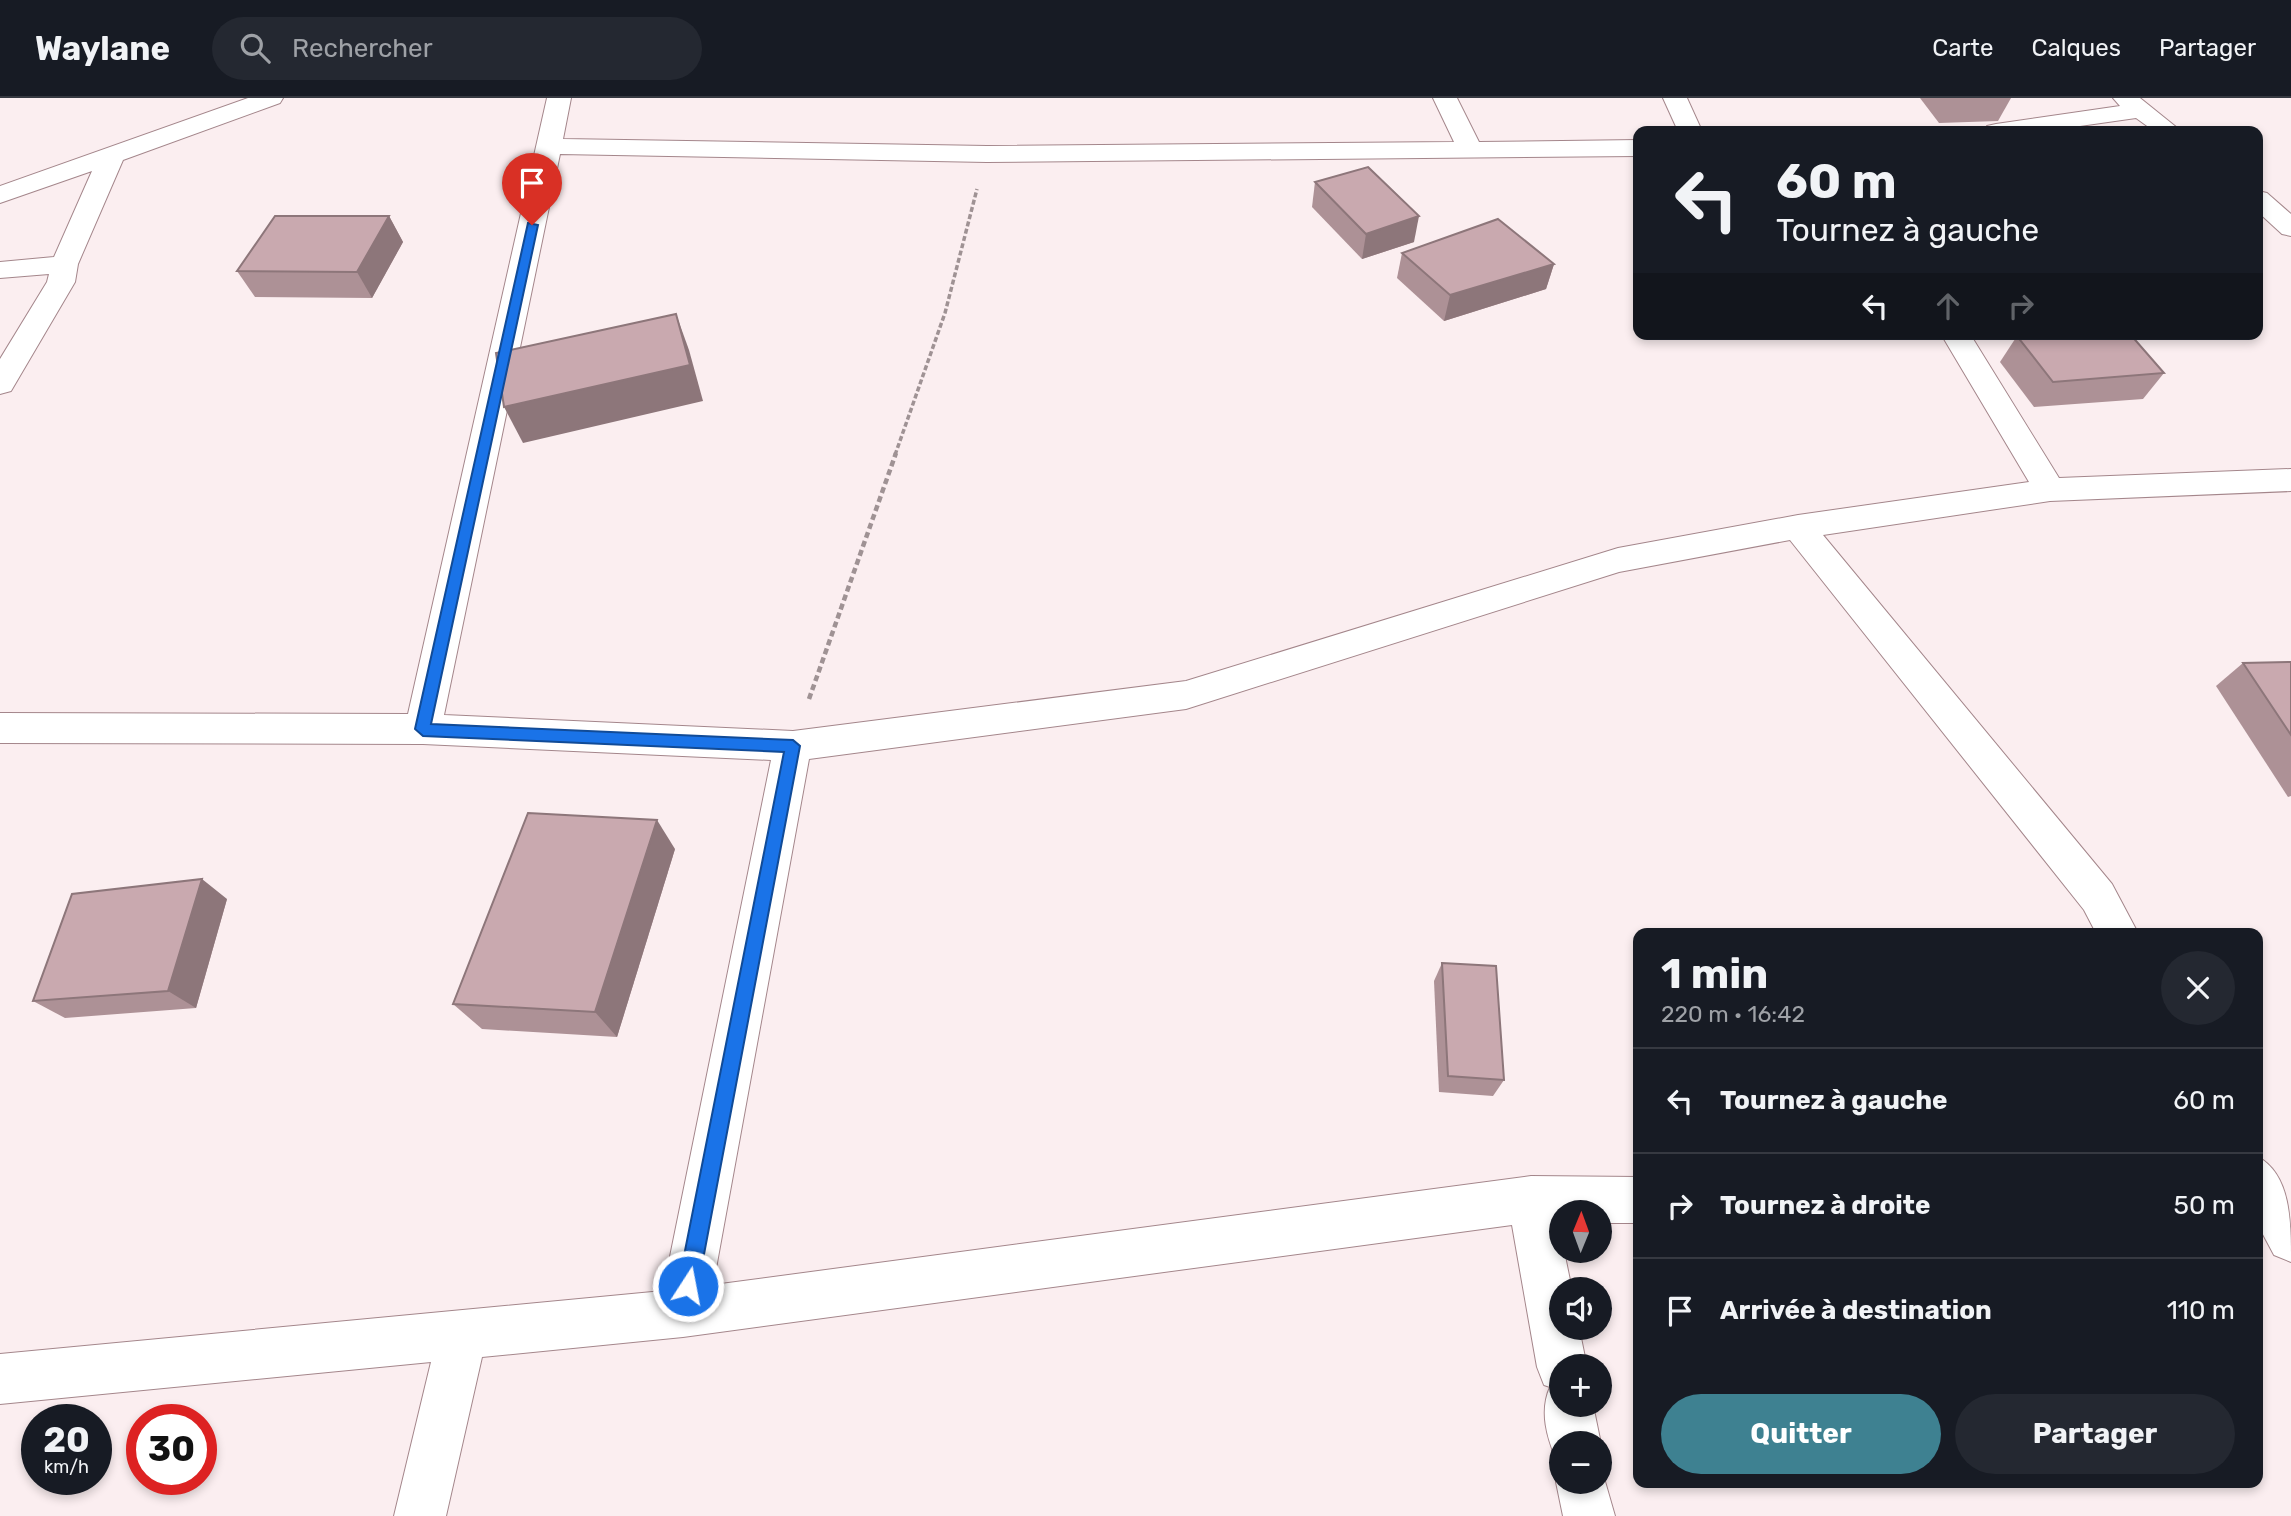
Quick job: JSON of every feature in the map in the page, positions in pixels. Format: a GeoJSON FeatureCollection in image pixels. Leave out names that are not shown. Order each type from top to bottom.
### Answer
{"type":"FeatureCollection","features":[{"type":"Feature","properties":{"kind":"street"},"geometry":{"type":"LineString","coordinates":[[0,195],[271,98]]}},
{"type":"Feature","properties":{"kind":"street"},"geometry":{"type":"LineString","coordinates":[[423,729],[559,98]]}},
{"type":"Feature","properties":{"kind":"street"},"geometry":{"type":"LineString","coordinates":[[1445,98],[1470,150]]}},
{"type":"Feature","properties":{"kind":"street"},"geometry":{"type":"LineString","coordinates":[[1675,98],[1688,126]]}},
{"type":"Feature","properties":{"kind":"street"},"geometry":{"type":"LineString","coordinates":[[2021,126],[2133,104],[2162,126]]}},
{"type":"Feature","properties":{"kind":"street"},"geometry":{"type":"LineString","coordinates":[[550,146],[987,154],[1633,148]]}},
{"type":"Feature","properties":{"kind":"street"},"geometry":{"type":"LineString","coordinates":[[0,374],[64,264],[112,155]]}},
{"type":"Feature","properties":{"kind":"street"},"geometry":{"type":"LineString","coordinates":[[2263,204],[2291,228]]}},
{"type":"Feature","properties":{"kind":"street"},"geometry":{"type":"LineString","coordinates":[[0,270],[64,264]]}},
{"type":"Feature","properties":{"kind":"street"},"geometry":{"type":"LineString","coordinates":[[0,384],[61,282],[64,264]]}},
{"type":"Feature","properties":{"kind":"street"},"geometry":{"type":"LineString","coordinates":[[1959,340],[2050,490]]}},
{"type":"Feature","properties":{"kind":"street"},"geometry":{"type":"LineString","coordinates":[[0,728],[423,729],[793,746],[1186,695],[1618,560],[1798,527],[2050,490],[2291,480]]}},
{"type":"Feature","properties":{"kind":"street"},"geometry":{"type":"LineString","coordinates":[[1798,527],[2098,897],[2115,928]]}},
{"type":"Feature","properties":{"kind":"street"},"geometry":{"type":"LineString","coordinates":[[683,1313],[793,746]]}},
{"type":"Feature","properties":{"kind":"street"},"geometry":{"type":"LineString","coordinates":[[1531,1199],[1560,1354]]}},
{"type":"Feature","properties":{"kind":"street"},"geometry":{"type":"LineString","coordinates":[[0,1379],[683,1313],[1531,1199],[1633,1199]]}},
{"type":"Feature","properties":{"kind":"street"},"geometry":{"type":"LineString","coordinates":[[420,1516],[462,1335]]}},
{"type":"Feature","properties":{"kind":"street"},"geometry":{"type":"LineString","coordinates":[[1585,1494],[1589,1516]]}},
{"type":"Feature","properties":{"kind":"path"},"geometry":{"type":"LineString","coordinates":[[793,746],[945,313],[987,154]]}},
{"type":"Feature","properties":{"kind":"building"},"geometry":{"type":"Polygon","coordinates":[[[1368,167],[1419,216],[1366,234],[1315,182],[1368,167]]]}},
{"type":"Feature","properties":{"kind":"building"},"geometry":{"type":"Polygon","coordinates":[[[275,216],[389,216],[357,272],[237,271],[275,216]]]}},
{"type":"Feature","properties":{"kind":"building"},"geometry":{"type":"Polygon","coordinates":[[[1498,219],[1554,264],[1450,295],[1402,253],[1498,219]]]}},
{"type":"Feature","properties":{"kind":"building"},"geometry":{"type":"Polygon","coordinates":[[[676,314],[690,365],[504,407],[496,353],[676,314]]]}},
{"type":"Feature","properties":{"kind":"building"},"geometry":{"type":"Polygon","coordinates":[[[2020,340],[2135,340],[2164,373],[2053,382],[2020,340]]]}},
{"type":"Feature","properties":{"kind":"building"},"geometry":{"type":"Polygon","coordinates":[[[2291,662],[2291,735],[2243,663],[2291,662]]]}},
{"type":"Feature","properties":{"kind":"building"},"geometry":{"type":"Polygon","coordinates":[[[528,813],[657,820],[595,1012],[453,1004],[528,813]]]}},
{"type":"Feature","properties":{"kind":"building"},"geometry":{"type":"Polygon","coordinates":[[[202,879],[168,991],[33,1001],[72,894],[202,879]]]}},
{"type":"Feature","properties":{"kind":"building"},"geometry":{"type":"Polygon","coordinates":[[[1442,963],[1496,966],[1504,1080],[1448,1076],[1442,963]]]}},
{"type":"Feature","properties":{"kind":"route"},"geometry":{"type":"LineString","coordinates":[[532,225],[423,729],[793,746],[688,1286]]}}]}
